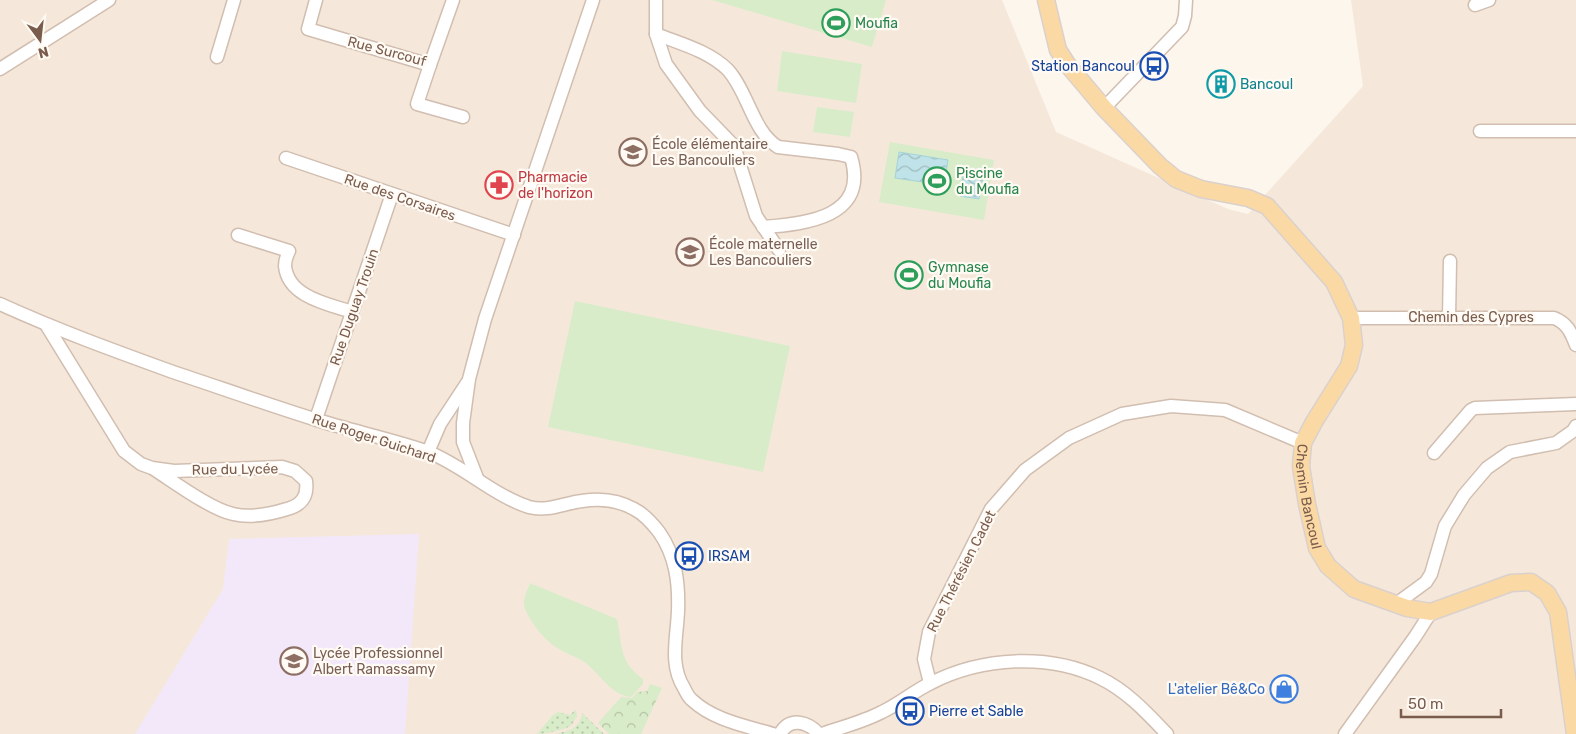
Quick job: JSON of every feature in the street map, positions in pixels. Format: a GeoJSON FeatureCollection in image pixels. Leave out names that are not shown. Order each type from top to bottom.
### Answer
{"type":"FeatureCollection","features":[{"type":"Feature","properties":{"kind":"main road","name":"Chemin Bancoul"},"geometry":{"type":"LineString","coordinates":[[1046,0],[1058,50],[1074,75],[1160,166],[1176,180],[1201,189],[1248,198],[1267,206],[1334,282],[1351,318],[1354,345],[1349,366],[1303,443],[1301,466],[1307,504],[1318,548],[1328,566],[1354,590],[1407,608],[1431,612],[1511,583],[1531,582],[1547,593],[1558,612],[1571,658],[1575,734]]}},
{"type":"Feature","properties":{"kind":"street"},"geometry":{"type":"LineString","coordinates":[[0,69],[109,0]]}},
{"type":"Feature","properties":{"kind":"street"},"geometry":{"type":"LineString","coordinates":[[217,57],[234,0]]}},
{"type":"Feature","properties":{"kind":"street","name":"Rue Surcouf"},"geometry":{"type":"LineString","coordinates":[[316,0],[308,30],[430,65],[453,0]]}},
{"type":"Feature","properties":{"kind":"street"},"geometry":{"type":"LineString","coordinates":[[477,478],[463,442],[463,422],[470,379],[485,319],[593,0]]}},
{"type":"Feature","properties":{"kind":"street"},"geometry":{"type":"LineString","coordinates":[[656,0],[656,34],[666,64],[700,112],[734,146],[756,216],[779,250]]}},
{"type":"Feature","properties":{"kind":"street"},"geometry":{"type":"LineString","coordinates":[[1104,108],[1182,27],[1186,16],[1186,0]]}},
{"type":"Feature","properties":{"kind":"street"},"geometry":{"type":"LineString","coordinates":[[1475,5],[1490,0]]}},
{"type":"Feature","properties":{"kind":"street"},"geometry":{"type":"LineString","coordinates":[[656,34],[713,57],[728,71],[738,84],[763,133],[770,142],[778,147],[851,157],[855,169],[854,185],[846,203],[826,216],[792,225],[763,226]]}},
{"type":"Feature","properties":{"kind":"street"},"geometry":{"type":"LineString","coordinates":[[430,65],[417,104],[463,118]]}},
{"type":"Feature","properties":{"kind":"street"},"geometry":{"type":"LineString","coordinates":[[1480,131],[1576,131]]}},
{"type":"Feature","properties":{"kind":"street","name":"Rue des Corsaires"},"geometry":{"type":"LineString","coordinates":[[286,158],[514,235]]}},
{"type":"Feature","properties":{"kind":"street","name":"Rue Duguay Trouin"},"geometry":{"type":"LineString","coordinates":[[316,419],[392,194]]}},
{"type":"Feature","properties":{"kind":"street"},"geometry":{"type":"LineString","coordinates":[[238,235],[289,251],[285,265],[290,283],[309,298],[352,312]]}},
{"type":"Feature","properties":{"kind":"street"},"geometry":{"type":"LineString","coordinates":[[1449,318],[1450,261]]}},
{"type":"Feature","properties":{"kind":"street","name":"Rue Roger Guichard"},"geometry":{"type":"LineString","coordinates":[[0,304],[47,326],[175,372],[316,419],[428,452],[510,498],[531,507],[552,509],[582,501],[611,500],[634,509],[646,517],[668,544],[673,561],[677,577],[678,611],[674,654],[680,682],[691,699],[708,711],[734,723],[772,734]]}},
{"type":"Feature","properties":{"kind":"street","name":"Chemin des Cypres"},"geometry":{"type":"LineString","coordinates":[[1351,318],[1554,318],[1567,326],[1576,345]]}},
{"type":"Feature","properties":{"kind":"street","name":"Rue du Lycée"},"geometry":{"type":"LineString","coordinates":[[47,326],[124,451],[142,464],[152,468],[219,510],[233,514],[251,516],[294,507],[304,500],[307,488],[306,481],[295,471],[282,467],[174,470],[152,468]]}},
{"type":"Feature","properties":{"kind":"street"},"geometry":{"type":"LineString","coordinates":[[428,452],[440,424],[470,379]]}},
{"type":"Feature","properties":{"kind":"street"},"geometry":{"type":"LineString","coordinates":[[1434,452],[1471,410],[1475,408],[1576,404]]}},
{"type":"Feature","properties":{"kind":"street","name":"Rue Thérésien Cadet"},"geometry":{"type":"LineString","coordinates":[[930,683],[924,659],[929,632],[991,509],[1025,470],[1069,438],[1122,414],[1171,406],[1225,410],[1303,443]]}},
{"type":"Feature","properties":{"kind":"street"},"geometry":{"type":"LineString","coordinates":[[1396,604],[1426,582],[1431,574],[1445,526],[1464,496],[1487,468],[1510,452],[1556,443],[1573,431],[1576,426]]}},
{"type":"Feature","properties":{"kind":"street"},"geometry":{"type":"LineString","coordinates":[[442,459],[454,453],[463,442]]}},
{"type":"Feature","properties":{"kind":"street"},"geometry":{"type":"LineString","coordinates":[[1345,734],[1431,612]]}},
{"type":"Feature","properties":{"kind":"street"},"geometry":{"type":"LineString","coordinates":[[780,734],[787,726],[800,722],[813,727],[821,734],[861,722],[902,702],[930,683],[955,672],[981,666],[1026,661],[1062,665],[1101,678],[1137,703],[1167,734]]}},
{"type":"Feature","properties":{"kind":"shaded area"},"geometry":{"type":"Polygon","coordinates":[[[0,0],[1002,0],[1056,132],[1228,209],[1248,214],[1363,86],[1351,0],[1576,0],[1576,734],[0,734],[0,0]]]}},
{"type":"Feature","properties":{"kind":"shaded area","name":"Lycée Professionnel Albert Ramassamy"},"geometry":{"type":"Polygon","coordinates":[[[419,534],[405,734],[135,734],[223,589],[229,539],[419,534]]]}},
{"type":"Feature","properties":{"kind":"green space","name":"Moufia"},"geometry":{"type":"Polygon","coordinates":[[[712,0],[886,0],[872,47],[712,0]]]}},
{"type":"Feature","properties":{"kind":"green space"},"geometry":{"type":"Polygon","coordinates":[[[782,51],[862,64],[856,103],[777,91],[782,51]]]}},
{"type":"Feature","properties":{"kind":"green space"},"geometry":{"type":"Polygon","coordinates":[[[817,107],[854,112],[850,137],[813,132],[817,107]]]}},
{"type":"Feature","properties":{"kind":"green space","name":"Piscine du Moufia"},"geometry":{"type":"Polygon","coordinates":[[[890,142],[994,160],[984,220],[879,202],[890,142]]]}},
{"type":"Feature","properties":{"kind":"green space"},"geometry":{"type":"Polygon","coordinates":[[[575,301],[790,346],[763,472],[548,427],[575,301]]]}},
{"type":"Feature","properties":{"kind":"green space"},"geometry":{"type":"Polygon","coordinates":[[[530,583],[617,619],[625,659],[629,666],[643,679],[643,684],[631,697],[611,688],[583,661],[551,644],[541,634],[532,622],[524,605],[530,583]]]}},
{"type":"Feature","properties":{"kind":"green space"},"geometry":{"type":"Polygon","coordinates":[[[650,684],[662,688],[641,734],[609,734],[598,723],[621,697],[632,698],[637,692],[647,691],[650,684]]]}},
{"type":"Feature","properties":{"kind":"green space"},"geometry":{"type":"Polygon","coordinates":[[[576,709],[577,716],[571,726],[555,732],[537,734],[553,715],[558,712],[570,715],[576,709]]]}},
{"type":"Feature","properties":{"kind":"green space"},"geometry":{"type":"Polygon","coordinates":[[[582,713],[604,734],[555,734],[576,726],[582,713]]]}},
{"type":"Feature","properties":{"kind":"water"},"geometry":{"type":"Polygon","coordinates":[[[899,152],[948,160],[944,185],[895,178],[899,152]]]}},
{"type":"Feature","properties":{"kind":"water"},"geometry":{"type":"Polygon","coordinates":[[[964,169],[984,172],[979,199],[960,196],[964,169]]]}},
{"type":"Feature","properties":{"kind":"place","name":"Moufia"},"geometry":{"type":"Point","coordinates":[836,23]}},
{"type":"Feature","properties":{"kind":"place","name":"Station Bancoul"},"geometry":{"type":"Point","coordinates":[1154,66]}},
{"type":"Feature","properties":{"kind":"place","name":"Bancoul"},"geometry":{"type":"Point","coordinates":[1221,84]}},
{"type":"Feature","properties":{"kind":"place","name":"École élémentaire Les Bancouliers"},"geometry":{"type":"Point","coordinates":[633,152]}},
{"type":"Feature","properties":{"kind":"place","name":"Piscine du Moufia"},"geometry":{"type":"Point","coordinates":[937,181]}},
{"type":"Feature","properties":{"kind":"place","name":"Pharmacie de l'horizon"},"geometry":{"type":"Point","coordinates":[499,185]}},
{"type":"Feature","properties":{"kind":"place","name":"École maternelle Les Bancouliers"},"geometry":{"type":"Point","coordinates":[690,252]}},
{"type":"Feature","properties":{"kind":"place","name":"Gymnase du Moufia"},"geometry":{"type":"Point","coordinates":[909,275]}},
{"type":"Feature","properties":{"kind":"place","name":"IRSAM"},"geometry":{"type":"Point","coordinates":[689,556]}},
{"type":"Feature","properties":{"kind":"place","name":"Lycée Professionnel Albert Ramassamy"},"geometry":{"type":"Point","coordinates":[294,661]}},
{"type":"Feature","properties":{"kind":"place","name":"L'atelier Bê&Co"},"geometry":{"type":"Point","coordinates":[1284,689]}},
{"type":"Feature","properties":{"kind":"place","name":"Pierre et Sable"},"geometry":{"type":"Point","coordinates":[910,711]}}]}
